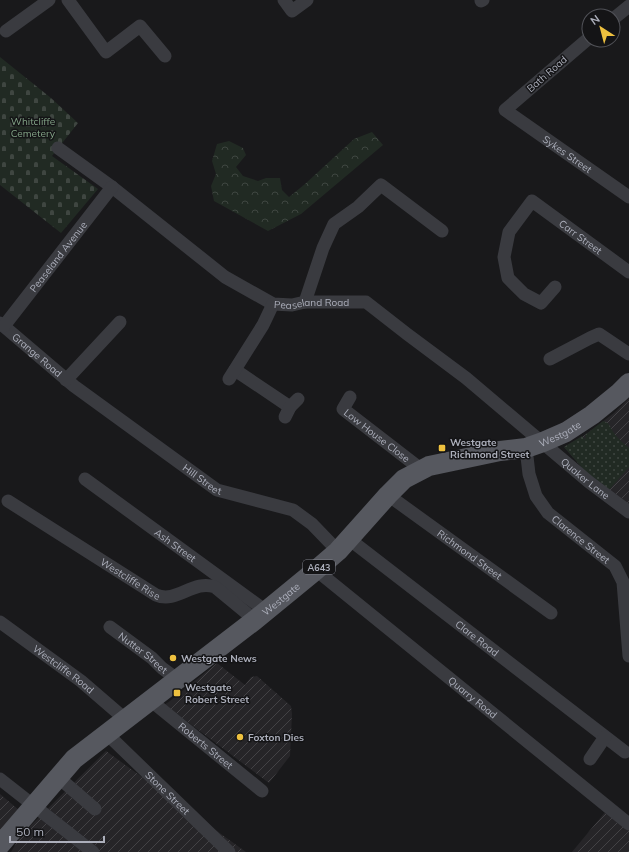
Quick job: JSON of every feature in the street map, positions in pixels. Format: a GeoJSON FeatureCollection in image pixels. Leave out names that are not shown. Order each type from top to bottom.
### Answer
{"type":"FeatureCollection","features":[{"type":"Feature","properties":{"kind":"main road","name":"Westgate"},"geometry":{"type":"LineString","coordinates":[[0,845],[74,759],[316,570],[344,545],[404,479],[429,466],[534,445],[566,432],[592,415],[629,383]]}},
{"type":"Feature","properties":{"kind":"street"},"geometry":{"type":"LineString","coordinates":[[6,31],[49,0]]}},
{"type":"Feature","properties":{"kind":"street"},"geometry":{"type":"LineString","coordinates":[[68,0],[106,52],[140,26],[164,56]]}},
{"type":"Feature","properties":{"kind":"street"},"geometry":{"type":"LineString","coordinates":[[284,0],[292,12],[307,0]]}},
{"type":"Feature","properties":{"kind":"street"},"geometry":{"type":"LineString","coordinates":[[621,12],[629,6]]}},
{"type":"Feature","properties":{"kind":"street","name":"Bath Road"},"geometry":{"type":"LineString","coordinates":[[505,110],[581,45]]}},
{"type":"Feature","properties":{"kind":"street","name":"Sykes Street"},"geometry":{"type":"LineString","coordinates":[[505,110],[629,197]]}},
{"type":"Feature","properties":{"kind":"street","name":"Peaseland Road"},"geometry":{"type":"LineString","coordinates":[[58,148],[112,187],[225,277],[273,304],[292,305],[305,302],[366,302],[466,378],[534,445]]}},
{"type":"Feature","properties":{"kind":"street"},"geometry":{"type":"LineString","coordinates":[[305,302],[323,248],[334,224],[358,206],[381,185],[442,231]]}},
{"type":"Feature","properties":{"kind":"street","name":"Peaseland Avenue"},"geometry":{"type":"LineString","coordinates":[[2,324],[112,187]]}},
{"type":"Feature","properties":{"kind":"street","name":"Carr Street"},"geometry":{"type":"LineString","coordinates":[[555,288],[541,303],[524,294],[508,278],[504,257],[509,232],[532,201],[629,272]]}},
{"type":"Feature","properties":{"kind":"street"},"geometry":{"type":"LineString","coordinates":[[273,304],[263,325],[232,375],[291,408]]}},
{"type":"Feature","properties":{"kind":"street"},"geometry":{"type":"LineString","coordinates":[[70,383],[120,322]]}},
{"type":"Feature","properties":{"kind":"street","name":"Grange Road"},"geometry":{"type":"LineString","coordinates":[[2,324],[70,383]]}},
{"type":"Feature","properties":{"kind":"street"},"geometry":{"type":"LineString","coordinates":[[550,359],[599,334],[629,354]]}},
{"type":"Feature","properties":{"kind":"street","name":"Hill Street"},"geometry":{"type":"LineString","coordinates":[[70,383],[217,490],[292,510],[344,545]]}},
{"type":"Feature","properties":{"kind":"street","name":"Low House Close"},"geometry":{"type":"LineString","coordinates":[[350,397],[343,409],[422,470]]}},
{"type":"Feature","properties":{"kind":"street","name":"Quaker Lane"},"geometry":{"type":"LineString","coordinates":[[534,445],[589,482],[629,512]]}},
{"type":"Feature","properties":{"kind":"street","name":"Clarence Street"},"geometry":{"type":"LineString","coordinates":[[534,445],[529,474],[536,496],[548,513],[615,566],[623,582],[629,656]]}},
{"type":"Feature","properties":{"kind":"street","name":"Ash Street"},"geometry":{"type":"LineString","coordinates":[[85,479],[260,615]]}},
{"type":"Feature","properties":{"kind":"street","name":"Richmond Street"},"geometry":{"type":"LineString","coordinates":[[388,495],[552,613]]}},
{"type":"Feature","properties":{"kind":"street","name":"Westcliffe Rise"},"geometry":{"type":"LineString","coordinates":[[8,501],[156,595],[164,598],[171,597],[202,585],[209,584],[260,615]]}},
{"type":"Feature","properties":{"kind":"street","name":"Clare Road"},"geometry":{"type":"LineString","coordinates":[[344,545],[625,752]]}},
{"type":"Feature","properties":{"kind":"street","name":"Quarry Road"},"geometry":{"type":"LineString","coordinates":[[316,570],[629,824]]}},
{"type":"Feature","properties":{"kind":"street","name":"Westcliffe Road"},"geometry":{"type":"LineString","coordinates":[[0,622],[81,681],[125,719]]}},
{"type":"Feature","properties":{"kind":"street","name":"Nutter Street"},"geometry":{"type":"LineString","coordinates":[[110,627],[152,658],[162,668],[177,679]]}},
{"type":"Feature","properties":{"kind":"street","name":"Roberts Street"},"geometry":{"type":"LineString","coordinates":[[150,700],[262,790]]}},
{"type":"Feature","properties":{"kind":"street","name":"Stone Street"},"geometry":{"type":"LineString","coordinates":[[106,733],[230,852]]}},
{"type":"Feature","properties":{"kind":"street"},"geometry":{"type":"LineString","coordinates":[[590,759],[605,737]]}},
{"type":"Feature","properties":{"kind":"street"},"geometry":{"type":"LineString","coordinates":[[58,778],[95,809]]}},
{"type":"Feature","properties":{"kind":"street"},"geometry":{"type":"LineString","coordinates":[[0,779],[93,852]]}},
{"type":"Feature","properties":{"kind":"shaded area"},"geometry":{"type":"Polygon","coordinates":[[[629,398],[629,507],[591,478],[564,447],[585,435],[614,413],[629,398]]]}},
{"type":"Feature","properties":{"kind":"shaded area"},"geometry":{"type":"Polygon","coordinates":[[[217,663],[245,685],[251,677],[257,676],[291,706],[290,756],[269,783],[165,705],[217,663]]]}},
{"type":"Feature","properties":{"kind":"shaded area"},"geometry":{"type":"Polygon","coordinates":[[[106,751],[246,852],[11,852],[21,835],[106,751]]]}},
{"type":"Feature","properties":{"kind":"shaded area"},"geometry":{"type":"Polygon","coordinates":[[[0,794],[19,810],[0,837],[0,794]]]}},
{"type":"Feature","properties":{"kind":"shaded area"},"geometry":{"type":"Polygon","coordinates":[[[606,811],[629,825],[629,852],[572,852],[606,811]]]}},
{"type":"Feature","properties":{"kind":"green space","name":"Whitcliffe Cemetery"},"geometry":{"type":"Polygon","coordinates":[[[0,57],[51,98],[78,123],[52,156],[98,189],[61,233],[0,185],[0,57]]]}},
{"type":"Feature","properties":{"kind":"green space"},"geometry":{"type":"Polygon","coordinates":[[[372,132],[383,145],[301,214],[268,231],[214,201],[211,186],[216,174],[212,161],[217,144],[229,141],[243,148],[246,155],[236,167],[243,176],[258,181],[266,178],[280,178],[282,190],[289,197],[354,139],[372,132]]]}},
{"type":"Feature","properties":{"kind":"green space"},"geometry":{"type":"Polygon","coordinates":[[[603,421],[608,423],[615,435],[629,448],[629,467],[608,491],[591,478],[564,447],[582,436],[585,439],[585,435],[603,421]]]}},
{"type":"Feature","properties":{"kind":"place","name":"Westgate Richmond Street"},"geometry":{"type":"Point","coordinates":[442,448]}},
{"type":"Feature","properties":{"kind":"place","name":"Westgate News"},"geometry":{"type":"Point","coordinates":[173,658]}},
{"type":"Feature","properties":{"kind":"place","name":"Westgate Robert Street"},"geometry":{"type":"Point","coordinates":[177,693]}},
{"type":"Feature","properties":{"kind":"place","name":"Foxton Dies"},"geometry":{"type":"Point","coordinates":[240,737]}}]}
